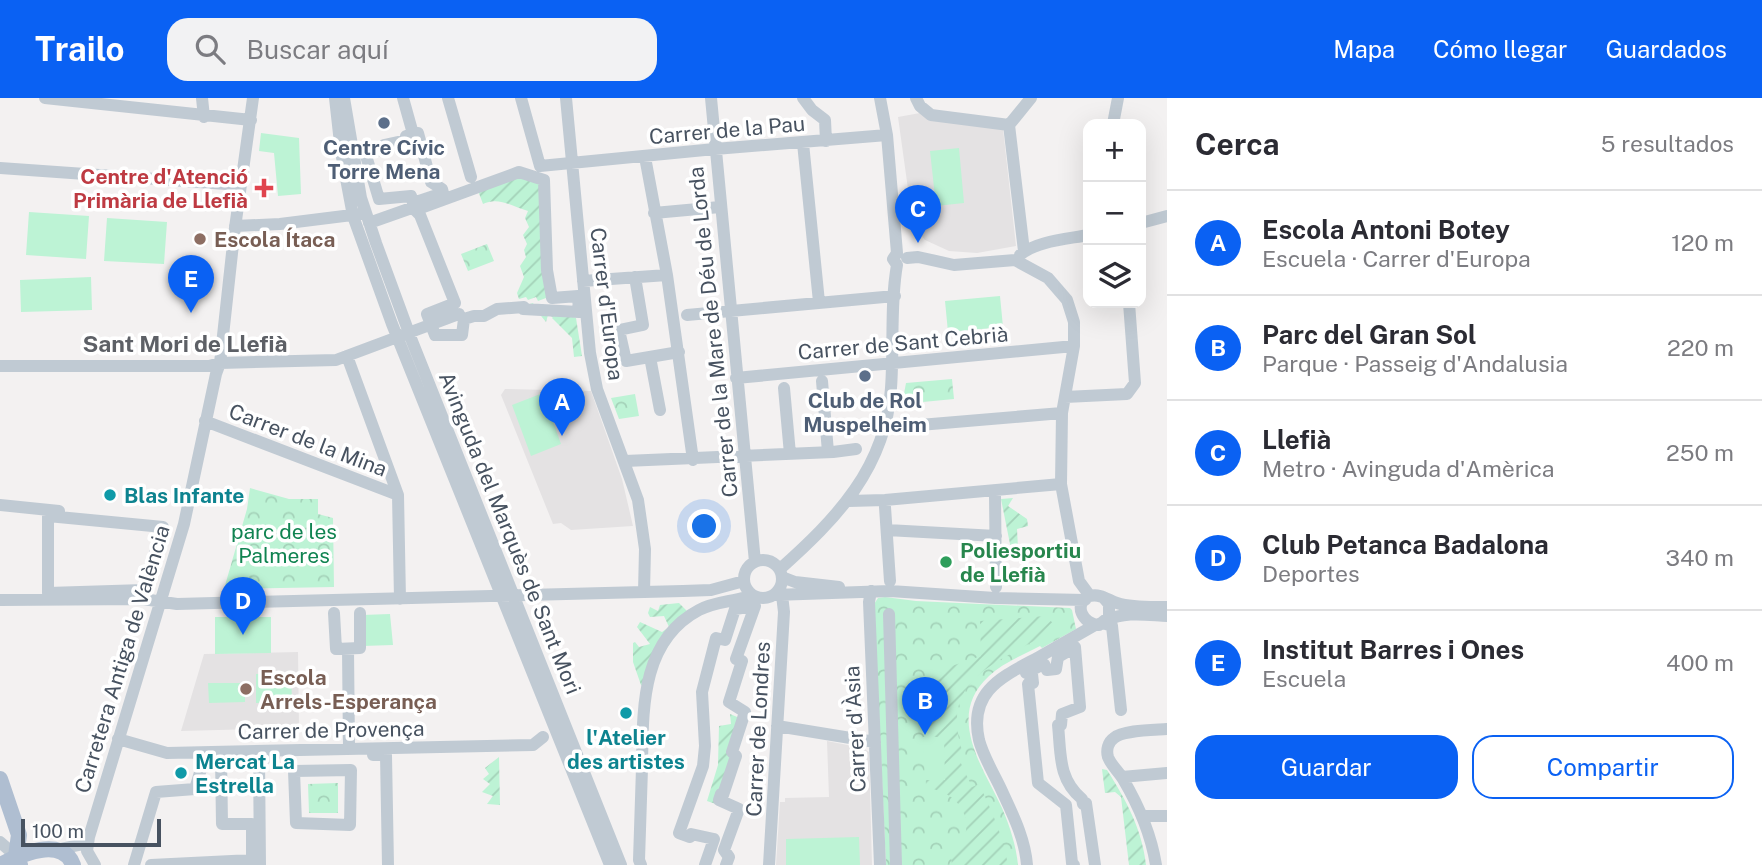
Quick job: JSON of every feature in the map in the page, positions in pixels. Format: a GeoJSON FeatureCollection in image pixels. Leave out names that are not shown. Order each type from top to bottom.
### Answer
{"type":"FeatureCollection","features":[{"type":"Feature","properties":{"kind":"main road"},"geometry":{"type":"LineString","coordinates":[[0,779],[19,835],[18,860]]}},
{"type":"Feature","properties":{"kind":"main road"},"geometry":{"type":"LineString","coordinates":[[19,835],[43,850]]}},
{"type":"Feature","properties":{"kind":"main road"},"geometry":{"type":"LineString","coordinates":[[1,865],[43,850],[60,849],[68,855],[73,865]]}},
{"type":"Feature","properties":{"kind":"street"},"geometry":{"type":"LineString","coordinates":[[45,98],[111,101]]}},
{"type":"Feature","properties":{"kind":"street"},"geometry":{"type":"LineString","coordinates":[[91,98],[204,117],[251,120]]}},
{"type":"Feature","properties":{"kind":"street"},"geometry":{"type":"LineString","coordinates":[[202,98],[204,117]]}},
{"type":"Feature","properties":{"kind":"street","name":"Carretera Antiga de València"},"geometry":{"type":"LineString","coordinates":[[95,865],[87,851],[89,837],[184,524],[220,363],[253,98]]}},
{"type":"Feature","properties":{"kind":"street"},"geometry":{"type":"LineString","coordinates":[[403,98],[424,175]]}},
{"type":"Feature","properties":{"kind":"street"},"geometry":{"type":"LineString","coordinates":[[449,98],[471,177]]}},
{"type":"Feature","properties":{"kind":"street"},"geometry":{"type":"LineString","coordinates":[[521,98],[538,167]]}},
{"type":"Feature","properties":{"kind":"street","name":"Carrer d'Europa"},"geometry":{"type":"LineString","coordinates":[[566,98],[590,353],[597,389],[638,500],[645,549],[645,592]]}},
{"type":"Feature","properties":{"kind":"street","name":"Carrer de la Mare de Déu de Lorda"},"geometry":{"type":"LineString","coordinates":[[711,98],[755,562]]}},
{"type":"Feature","properties":{"kind":"street"},"geometry":{"type":"LineString","coordinates":[[803,98],[812,110],[825,120],[826,141]]}},
{"type":"Feature","properties":{"kind":"street"},"geometry":{"type":"LineString","coordinates":[[778,595],[781,573],[849,501],[872,460],[884,428],[891,392],[895,296],[901,259],[887,135],[880,98]]}},
{"type":"Feature","properties":{"kind":"street"},"geometry":{"type":"LineString","coordinates":[[1031,98],[1009,125],[1019,256],[1048,278],[1067,300],[1074,322],[1074,346],[1062,413],[1061,484],[1079,581],[1086,601],[1086,621],[1112,626],[1121,710]]}},
{"type":"Feature","properties":{"kind":"street"},"geometry":{"type":"LineString","coordinates":[[1114,119],[1118,98]]}},
{"type":"Feature","properties":{"kind":"street","name":"Avinguda del Marquès de Sant Mori"},"geometry":{"type":"LineString","coordinates":[[343,99],[363,218],[403,335],[621,865]]}},
{"type":"Feature","properties":{"kind":"street"},"geometry":{"type":"LineString","coordinates":[[916,99],[931,115],[1009,125]]}},
{"type":"Feature","properties":{"kind":"street"},"geometry":{"type":"LineString","coordinates":[[418,133],[431,181],[442,189],[443,193],[413,203],[411,196],[379,199],[364,149],[368,148],[372,152],[385,149],[384,145],[407,140],[406,136],[413,134],[418,133]]}},
{"type":"Feature","properties":{"kind":"street","name":"Carrer de la Pau"},"geometry":{"type":"LineString","coordinates":[[235,226],[363,218],[538,167],[887,135]]}},
{"type":"Feature","properties":{"kind":"street"},"geometry":{"type":"LineString","coordinates":[[803,143],[819,302]]}},
{"type":"Feature","properties":{"kind":"street"},"geometry":{"type":"LineString","coordinates":[[645,157],[667,275],[693,460]]}},
{"type":"Feature","properties":{"kind":"street"},"geometry":{"type":"LineString","coordinates":[[0,168],[241,185]]}},
{"type":"Feature","properties":{"kind":"street"},"geometry":{"type":"LineString","coordinates":[[519,172],[544,180],[547,270],[552,298],[578,296],[579,312],[523,309],[524,307],[497,309],[484,316],[464,319],[462,335],[435,335],[431,325],[427,314],[454,303],[420,215],[415,210],[519,172]]}},
{"type":"Feature","properties":{"kind":"street"},"geometry":{"type":"LineString","coordinates":[[654,213],[720,206]]}},
{"type":"Feature","properties":{"kind":"street"},"geometry":{"type":"LineString","coordinates":[[1146,222],[1167,216]]}},
{"type":"Feature","properties":{"kind":"street"},"geometry":{"type":"LineString","coordinates":[[901,259],[918,257],[954,265],[1019,256],[1083,237]]}},
{"type":"Feature","properties":{"kind":"street"},"geometry":{"type":"LineString","coordinates":[[583,281],[667,275]]}},
{"type":"Feature","properties":{"kind":"street"},"geometry":{"type":"LineString","coordinates":[[635,277],[643,325],[619,330],[626,361],[679,352]]}},
{"type":"Feature","properties":{"kind":"street"},"geometry":{"type":"LineString","coordinates":[[687,314],[895,296]]}},
{"type":"Feature","properties":{"kind":"street"},"geometry":{"type":"LineString","coordinates":[[1065,397],[1127,394],[1135,383],[1129,308]]}},
{"type":"Feature","properties":{"kind":"street"},"geometry":{"type":"LineString","coordinates":[[0,366],[209,366],[220,363],[336,360],[458,314]]}},
{"type":"Feature","properties":{"kind":"street","name":"Carrer de Sant Cebrià"},"geometry":{"type":"LineString","coordinates":[[736,378],[1074,346]]}},
{"type":"Feature","properties":{"kind":"street"},"geometry":{"type":"LineString","coordinates":[[346,356],[398,495],[400,598]]}},
{"type":"Feature","properties":{"kind":"street"},"geometry":{"type":"LineString","coordinates":[[650,357],[660,410]]}},
{"type":"Feature","properties":{"kind":"street"},"geometry":{"type":"LineString","coordinates":[[821,381],[830,452]]}},
{"type":"Feature","properties":{"kind":"street"},"geometry":{"type":"LineString","coordinates":[[784,388],[790,454]]}},
{"type":"Feature","properties":{"kind":"street"},"geometry":{"type":"LineString","coordinates":[[884,428],[1062,413]]}},
{"type":"Feature","properties":{"kind":"street","name":"Carrer de la Mina"},"geometry":{"type":"LineString","coordinates":[[205,421],[398,495]]}},
{"type":"Feature","properties":{"kind":"street"},"geometry":{"type":"LineString","coordinates":[[625,461],[693,460],[856,449]]}},
{"type":"Feature","properties":{"kind":"street"},"geometry":{"type":"LineString","coordinates":[[849,501],[1061,484]]}},
{"type":"Feature","properties":{"kind":"street"},"geometry":{"type":"LineString","coordinates":[[995,495],[996,593]]}},
{"type":"Feature","properties":{"kind":"street"},"geometry":{"type":"LineString","coordinates":[[0,505],[184,524]]}},
{"type":"Feature","properties":{"kind":"street"},"geometry":{"type":"LineString","coordinates":[[885,507],[890,581]]}},
{"type":"Feature","properties":{"kind":"street"},"geometry":{"type":"LineString","coordinates":[[48,516],[163,527],[144,590],[48,593],[48,516]]}},
{"type":"Feature","properties":{"kind":"street"},"geometry":{"type":"LineString","coordinates":[[887,530],[996,536]]}},
{"type":"Feature","properties":{"kind":"street"},"geometry":{"type":"LineString","coordinates":[[641,865],[639,860],[646,685],[652,665],[669,635],[688,617],[712,604],[746,597],[747,570],[755,562],[766,560],[795,582],[871,591]]}},
{"type":"Feature","properties":{"kind":"street"},"geometry":{"type":"LineString","coordinates":[[0,600],[160,601],[177,604],[711,590],[747,586],[761,598],[871,591],[996,593],[1010,602],[1070,606],[1086,601],[1167,607]]}},
{"type":"Feature","properties":{"kind":"street","name":"Carrer d'Àsia"},"geometry":{"type":"LineString","coordinates":[[871,591],[869,602],[880,865]]}},
{"type":"Feature","properties":{"kind":"street","name":"Avinguda del Marquès de Sant Mori"},"geometry":{"type":"LineString","coordinates":[[508,595],[610,865]]}},
{"type":"Feature","properties":{"kind":"street","name":"Carrer de Londres"},"geometry":{"type":"LineString","coordinates":[[769,865],[784,612],[778,595]]}},
{"type":"Feature","properties":{"kind":"street"},"geometry":{"type":"LineString","coordinates":[[1086,601],[1111,608],[1101,623]]}},
{"type":"Feature","properties":{"kind":"street"},"geometry":{"type":"LineString","coordinates":[[705,865],[714,839],[695,833],[690,837],[679,833],[705,756],[702,692],[705,676],[716,638],[725,640],[735,608],[755,606],[736,659],[742,661],[729,702],[745,712],[733,745],[732,752],[736,756],[719,800],[739,809],[724,850],[729,857],[726,865]]}},
{"type":"Feature","properties":{"kind":"street"},"geometry":{"type":"LineString","coordinates":[[334,613],[336,649],[348,649],[360,648],[360,612]]}},
{"type":"Feature","properties":{"kind":"street"},"geometry":{"type":"LineString","coordinates":[[889,614],[896,865]]}},
{"type":"Feature","properties":{"kind":"street"},"geometry":{"type":"LineString","coordinates":[[1027,865],[1026,852],[1016,821],[979,741],[977,724],[980,704],[989,688],[1005,674],[1116,615],[1167,617]]}},
{"type":"Feature","properties":{"kind":"street"},"geometry":{"type":"LineString","coordinates":[[1074,865],[1066,805],[1038,782],[1028,684],[1033,683],[1032,674],[1026,673],[1044,664],[1047,670],[1056,669],[1058,657],[1075,647],[1080,707],[1062,714],[1061,724],[1058,725],[1064,779],[1069,789],[1082,799],[1083,804],[1086,803],[1095,865]]}},
{"type":"Feature","properties":{"kind":"street"},"geometry":{"type":"LineString","coordinates":[[348,649],[349,749]]}},
{"type":"Feature","properties":{"kind":"street"},"geometry":{"type":"LineString","coordinates":[[777,726],[875,742]]}},
{"type":"Feature","properties":{"kind":"street"},"geometry":{"type":"LineString","coordinates":[[1156,865],[1151,839],[1142,816],[1122,777],[1110,761],[1107,748],[1114,737],[1167,729]]}},
{"type":"Feature","properties":{"kind":"street","name":"Carrer de Provença"},"geometry":{"type":"LineString","coordinates":[[118,739],[167,753],[533,745],[543,737]]}},
{"type":"Feature","properties":{"kind":"street","name":"Carrer de Provença"},"geometry":{"type":"LineString","coordinates":[[260,865],[259,758],[386,755],[388,865]]}},
{"type":"Feature","properties":{"kind":"street"},"geometry":{"type":"LineString","coordinates":[[134,865],[156,792],[195,789],[205,756],[222,756],[222,824],[252,824],[252,860],[151,865]]}},
{"type":"Feature","properties":{"kind":"street"},"geometry":{"type":"LineString","coordinates":[[351,770],[350,825],[296,823],[294,771],[351,770]]}},
{"type":"Feature","properties":{"kind":"street"},"geometry":{"type":"LineString","coordinates":[[1122,777],[1167,772]]}},
{"type":"Feature","properties":{"kind":"street"},"geometry":{"type":"LineString","coordinates":[[1142,816],[1167,816]]}},
{"type":"Feature","properties":{"kind":"street"},"geometry":{"type":"LineString","coordinates":[[60,849],[79,845],[89,837]]}},
{"type":"Feature","properties":{"kind":"street"},"geometry":{"type":"LineString","coordinates":[[0,842],[18,860]]}},
{"type":"Feature","properties":{"kind":"shaded area"},"geometry":{"type":"Polygon","coordinates":[[[920,113],[1003,129],[1016,246],[977,253],[949,251],[925,240],[913,225],[898,117],[920,113]]]}},
{"type":"Feature","properties":{"kind":"shaded area"},"geometry":{"type":"Polygon","coordinates":[[[505,389],[591,391],[622,479],[633,526],[571,530],[561,523],[553,524],[501,395],[505,389]]]}},
{"type":"Feature","properties":{"kind":"shaded area","name":"Escola Arrels-Esperança"},"geometry":{"type":"Polygon","coordinates":[[[298,652],[299,728],[181,731],[204,654],[298,652]]]}},
{"type":"Feature","properties":{"kind":"shaded area"},"geometry":{"type":"Polygon","coordinates":[[[827,741],[863,748],[869,752],[872,865],[776,865],[780,802],[785,802],[785,798],[829,797],[827,741]]]}},
{"type":"Feature","properties":{"kind":"green space"},"geometry":{"type":"Polygon","coordinates":[[[261,133],[299,138],[301,194],[278,196],[274,153],[259,151],[261,133]]]}},
{"type":"Feature","properties":{"kind":"green space"},"geometry":{"type":"Polygon","coordinates":[[[959,148],[964,203],[936,206],[930,151],[959,148]]]}},
{"type":"Feature","properties":{"kind":"green space"},"geometry":{"type":"Polygon","coordinates":[[[519,172],[544,180],[546,298],[538,301],[536,297],[519,299],[517,293],[524,277],[520,266],[526,257],[524,250],[527,244],[523,235],[529,227],[525,218],[528,211],[495,201],[483,204],[477,188],[519,172]]]}},
{"type":"Feature","properties":{"kind":"green space"},"geometry":{"type":"Polygon","coordinates":[[[29,212],[89,216],[86,259],[26,255],[29,212]]]}},
{"type":"Feature","properties":{"kind":"green space"},"geometry":{"type":"Polygon","coordinates":[[[107,218],[167,222],[164,264],[104,261],[107,218]]]}},
{"type":"Feature","properties":{"kind":"green space"},"geometry":{"type":"Polygon","coordinates":[[[487,244],[494,261],[468,271],[461,254],[487,244]]]}},
{"type":"Feature","properties":{"kind":"green space"},"geometry":{"type":"Polygon","coordinates":[[[91,277],[92,310],[21,312],[20,280],[91,277]]]}},
{"type":"Feature","properties":{"kind":"green space"},"geometry":{"type":"Polygon","coordinates":[[[1000,296],[1003,327],[948,332],[945,301],[1000,296]]]}},
{"type":"Feature","properties":{"kind":"green space"},"geometry":{"type":"Polygon","coordinates":[[[533,303],[535,307],[543,304],[546,308],[576,318],[582,356],[574,357],[572,338],[553,317],[548,315],[546,322],[537,311],[524,306],[533,303]]]}},
{"type":"Feature","properties":{"kind":"green space"},"geometry":{"type":"Polygon","coordinates":[[[952,379],[954,399],[902,404],[906,383],[952,379]]]}},
{"type":"Feature","properties":{"kind":"green space"},"geometry":{"type":"Polygon","coordinates":[[[543,393],[561,444],[531,456],[512,405],[543,393]]]}},
{"type":"Feature","properties":{"kind":"green space"},"geometry":{"type":"Polygon","coordinates":[[[635,394],[639,416],[619,419],[611,398],[635,394]]]}},
{"type":"Feature","properties":{"kind":"green space","name":"parc de les Palmeres"},"geometry":{"type":"Polygon","coordinates":[[[250,488],[289,499],[318,499],[318,514],[333,518],[334,587],[224,589],[247,509],[250,488]]]}},
{"type":"Feature","properties":{"kind":"green space"},"geometry":{"type":"Polygon","coordinates":[[[1013,498],[1008,506],[1027,519],[1028,526],[1017,529],[1018,548],[1011,549],[1001,499],[1013,498]]]}},
{"type":"Feature","properties":{"kind":"green space"},"geometry":{"type":"Polygon","coordinates":[[[878,598],[1072,610],[1076,629],[995,671],[976,691],[970,708],[972,742],[1008,822],[1018,865],[886,865],[874,604],[878,598]]]}},
{"type":"Feature","properties":{"kind":"green space"},"geometry":{"type":"Polygon","coordinates":[[[679,603],[689,613],[643,686],[633,662],[633,643],[639,647],[650,644],[637,627],[640,622],[662,632],[669,627],[664,616],[650,617],[650,607],[658,611],[660,605],[679,603]]]}},
{"type":"Feature","properties":{"kind":"green space"},"geometry":{"type":"Polygon","coordinates":[[[390,614],[393,645],[362,646],[362,615],[390,614]]]}},
{"type":"Feature","properties":{"kind":"green space"},"geometry":{"type":"Polygon","coordinates":[[[1045,616],[1053,623],[1051,631],[978,676],[966,690],[958,707],[957,729],[964,756],[959,759],[972,787],[979,784],[984,794],[1000,834],[1008,865],[952,865],[951,857],[965,835],[966,824],[959,804],[939,791],[926,788],[923,680],[937,675],[937,671],[981,656],[980,621],[1045,616]]]}},
{"type":"Feature","properties":{"kind":"green space"},"geometry":{"type":"Polygon","coordinates":[[[215,617],[271,617],[271,653],[215,654],[215,617]]]}},
{"type":"Feature","properties":{"kind":"green space"},"geometry":{"type":"Polygon","coordinates":[[[291,673],[292,702],[256,703],[256,674],[291,673]]]}},
{"type":"Feature","properties":{"kind":"green space"},"geometry":{"type":"Polygon","coordinates":[[[208,683],[245,683],[245,702],[209,703],[208,683]]]}},
{"type":"Feature","properties":{"kind":"green space"},"geometry":{"type":"Polygon","coordinates":[[[730,714],[742,719],[723,795],[733,810],[707,801],[718,765],[719,726],[731,724],[730,714]]]}},
{"type":"Feature","properties":{"kind":"green space"},"geometry":{"type":"Polygon","coordinates":[[[923,737],[944,737],[945,780],[925,780],[923,737]]]}},
{"type":"Feature","properties":{"kind":"green space"},"geometry":{"type":"Polygon","coordinates":[[[499,757],[500,805],[487,804],[493,796],[482,792],[490,784],[483,779],[489,774],[485,768],[499,757]]]}},
{"type":"Feature","properties":{"kind":"green space"},"geometry":{"type":"Polygon","coordinates":[[[1102,769],[1107,770],[1132,815],[1141,839],[1146,865],[1129,865],[1121,797],[1115,792],[1105,793],[1102,769]]]}},
{"type":"Feature","properties":{"kind":"green space"},"geometry":{"type":"Polygon","coordinates":[[[338,783],[338,813],[309,813],[308,784],[338,783]]]}},
{"type":"Feature","properties":{"kind":"green space"},"geometry":{"type":"Polygon","coordinates":[[[859,837],[860,865],[786,865],[786,839],[859,837]]]}},
{"type":"Feature","properties":{"kind":"place","name":"Centre Cívic Torre Mena"},"geometry":{"type":"Point","coordinates":[384,123]}},
{"type":"Feature","properties":{"kind":"place","name":"Centre d'Atenció Primària de Llefià"},"geometry":{"type":"Point","coordinates":[264,188]}},
{"type":"Feature","properties":{"kind":"place","name":"Escola Ítaca"},"geometry":{"type":"Point","coordinates":[200,239]}},
{"type":"Feature","properties":{"kind":"place","name":"Llefià"},"geometry":{"type":"Point","coordinates":[918,243]}},
{"type":"Feature","properties":{"kind":"place","name":"Institut Barres i Ones"},"geometry":{"type":"Point","coordinates":[191,313]}},
{"type":"Feature","properties":{"kind":"place","name":"Club de Rol Muspelheim"},"geometry":{"type":"Point","coordinates":[865,376]}},
{"type":"Feature","properties":{"kind":"place","name":"Escola Antoni Botey"},"geometry":{"type":"Point","coordinates":[562,436]}},
{"type":"Feature","properties":{"kind":"place","name":"Blas Infante"},"geometry":{"type":"Point","coordinates":[110,495]}},
{"type":"Feature","properties":{"kind":"place","name":"Poliesportiu de Llefià"},"geometry":{"type":"Point","coordinates":[946,562]}},
{"type":"Feature","properties":{"kind":"place","name":"Club Petanca Badalona"},"geometry":{"type":"Point","coordinates":[243,635]}},
{"type":"Feature","properties":{"kind":"place","name":"Escola Arrels-Esperança"},"geometry":{"type":"Point","coordinates":[246,689]}},
{"type":"Feature","properties":{"kind":"place","name":"l'Atelier des artistes"},"geometry":{"type":"Point","coordinates":[626,713]}},
{"type":"Feature","properties":{"kind":"place","name":"Parc del Gran Sol"},"geometry":{"type":"Point","coordinates":[925,735]}},
{"type":"Feature","properties":{"kind":"place","name":"Mercat La Estrella"},"geometry":{"type":"Point","coordinates":[181,773]}},
{"type":"Feature","properties":{"kind":"district","name":"Sant Mori de Llefià"},"geometry":{"type":"Point","coordinates":[185,343]}}]}
